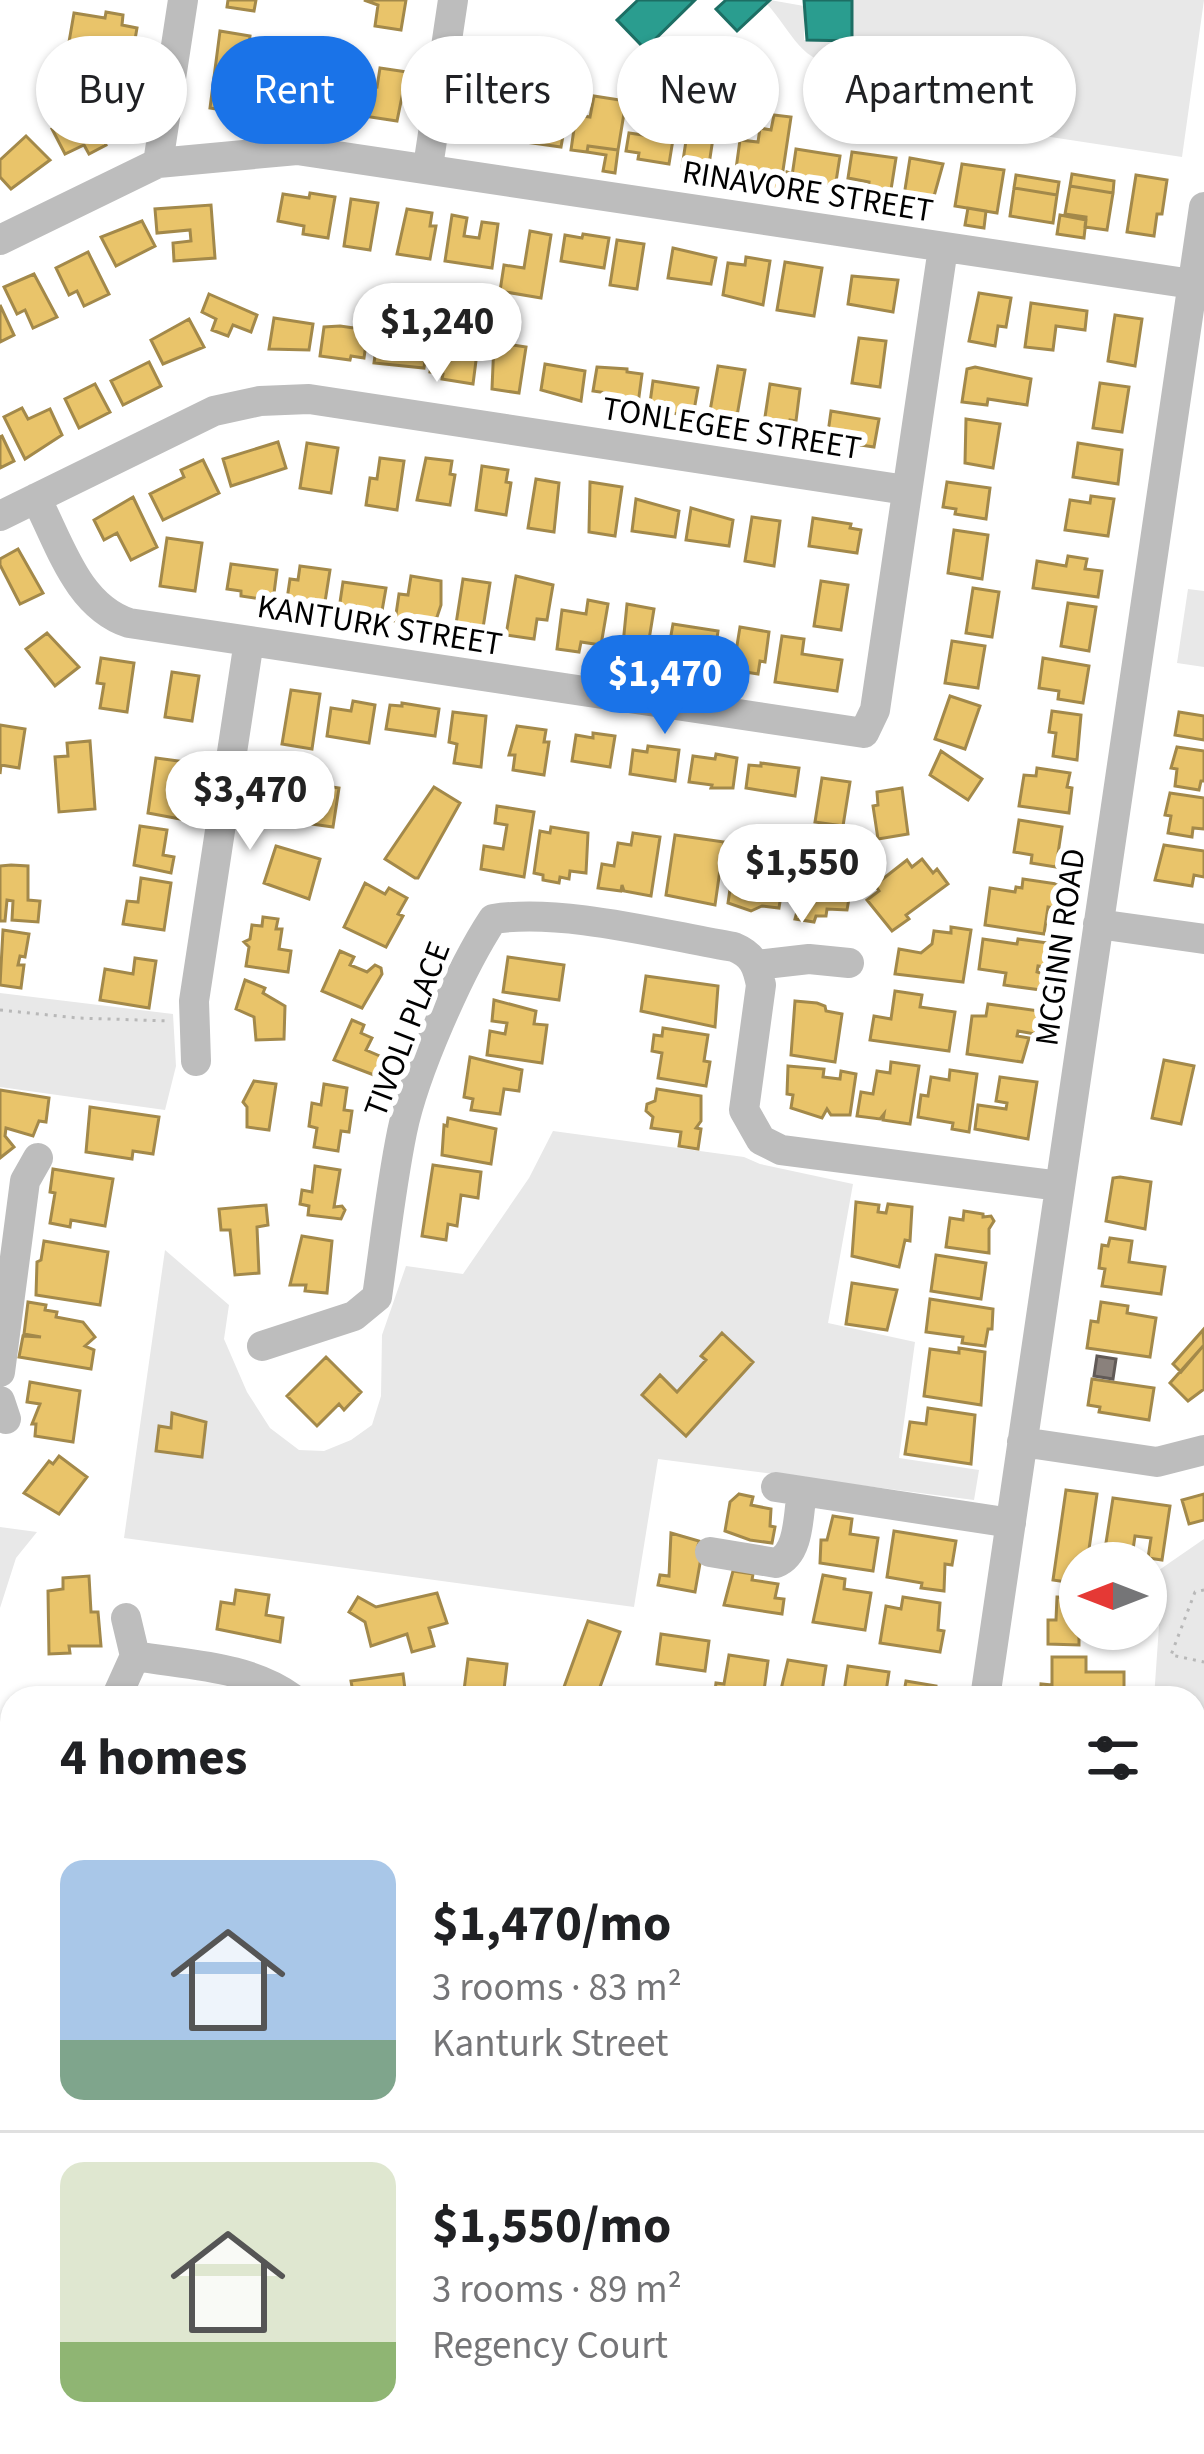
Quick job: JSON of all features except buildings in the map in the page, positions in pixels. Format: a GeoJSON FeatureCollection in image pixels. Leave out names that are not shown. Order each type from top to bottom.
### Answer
{"type":"FeatureCollection","features":[{"type":"Feature","properties":{"kind":"street"},"geometry":{"type":"LineString","coordinates":[[158,163],[183,0]]}},
{"type":"Feature","properties":{"kind":"street"},"geometry":{"type":"LineString","coordinates":[[428,167],[453,0]]}},
{"type":"Feature","properties":{"kind":"street","name":"RINAVORE STREET"},"geometry":{"type":"LineString","coordinates":[[0,240],[158,163],[297,150],[1192,284]]}},
{"type":"Feature","properties":{"kind":"street","name":"MCGINN ROAD"},"geometry":{"type":"LineString","coordinates":[[987,1686],[1204,207]]}},
{"type":"Feature","properties":{"kind":"street","name":"KANTURK STREET"},"geometry":{"type":"LineString","coordinates":[[36,498],[88,599],[107,616],[129,623],[864,733],[875,710],[943,248]]}},
{"type":"Feature","properties":{"kind":"street","name":"TONLEGEE STREET"},"geometry":{"type":"LineString","coordinates":[[0,516],[214,411],[260,400],[309,399],[906,490]]}},
{"type":"Feature","properties":{"kind":"street"},"geometry":{"type":"LineString","coordinates":[[196,1061],[194,1001],[249,641]]}},
{"type":"Feature","properties":{"kind":"street","name":"TIVOLI PLACE"},"geometry":{"type":"LineString","coordinates":[[262,1346],[355,1316],[376,1297],[413,1091],[476,945],[494,920],[517,916],[564,919],[734,946],[747,952],[757,965]]}},
{"type":"Feature","properties":{"kind":"street"},"geometry":{"type":"LineString","coordinates":[[1099,924],[1204,939]]}},
{"type":"Feature","properties":{"kind":"street"},"geometry":{"type":"LineString","coordinates":[[849,963],[808,958],[757,965],[761,985],[744,1110],[761,1141],[781,1150],[1060,1186]]}},
{"type":"Feature","properties":{"kind":"street"},"geometry":{"type":"LineString","coordinates":[[0,1372],[28,1230],[25,1180],[38,1158]]}},
{"type":"Feature","properties":{"kind":"street"},"geometry":{"type":"LineString","coordinates":[[1022,1442],[1157,1462],[1204,1450]]}},
{"type":"Feature","properties":{"kind":"street"},"geometry":{"type":"LineString","coordinates":[[710,1552],[784,1561],[792,1549],[789,1490],[1011,1523]]}},
{"type":"Feature","properties":{"kind":"street"},"geometry":{"type":"LineString","coordinates":[[121,1686],[135,1656],[126,1618]]}},
{"type":"Feature","properties":{"kind":"street"},"geometry":{"type":"LineString","coordinates":[[135,1656],[245,1675],[273,1686]]}},
{"type":"Feature","properties":{"kind":"path"},"geometry":{"type":"LineString","coordinates":[[0,1010],[194,1021]]}},
{"type":"Feature","properties":{"kind":"path"},"geometry":{"type":"LineString","coordinates":[[1204,1590],[1195,1592],[1171,1655],[1204,1662]]}},
{"type":"Feature","properties":{"kind":"shaded area"},"geometry":{"type":"Polygon","coordinates":[[[852,0],[1204,0],[1182,157],[1076,141],[1076,36],[851,36],[852,0]]]}},
{"type":"Feature","properties":{"kind":"shaded area"},"geometry":{"type":"Polygon","coordinates":[[[766,3],[804,6],[803,50],[799,46],[766,3]]]}},
{"type":"Feature","properties":{"kind":"shaded area"},"geometry":{"type":"Polygon","coordinates":[[[1188,589],[1204,591],[1204,667],[1177,663],[1188,589]]]}},
{"type":"Feature","properties":{"kind":"shaded area"},"geometry":{"type":"Polygon","coordinates":[[[0,993],[173,1014],[176,1066],[165,1110],[0,1087],[0,993]]]}},
{"type":"Feature","properties":{"kind":"shaded area"},"geometry":{"type":"Polygon","coordinates":[[[553,1131],[744,1157],[853,1184],[828,1323],[915,1342],[899,1458],[979,1470],[974,1500],[658,1459],[634,1607],[124,1538],[165,1250],[229,1305],[224,1339],[247,1392],[270,1428],[299,1450],[324,1451],[372,1425],[381,1396],[382,1335],[406,1266],[463,1274],[529,1178],[553,1131]]]}},
{"type":"Feature","properties":{"kind":"shaded area"},"geometry":{"type":"Polygon","coordinates":[[[0,1527],[37,1532],[16,1558],[0,1608],[0,1527]]]}},
{"type":"Feature","properties":{"kind":"shaded area"},"geometry":{"type":"Polygon","coordinates":[[[1204,1539],[1204,1686],[1155,1686],[1157,1650],[1167,1650],[1167,1565],[1204,1539]]]}}]}
